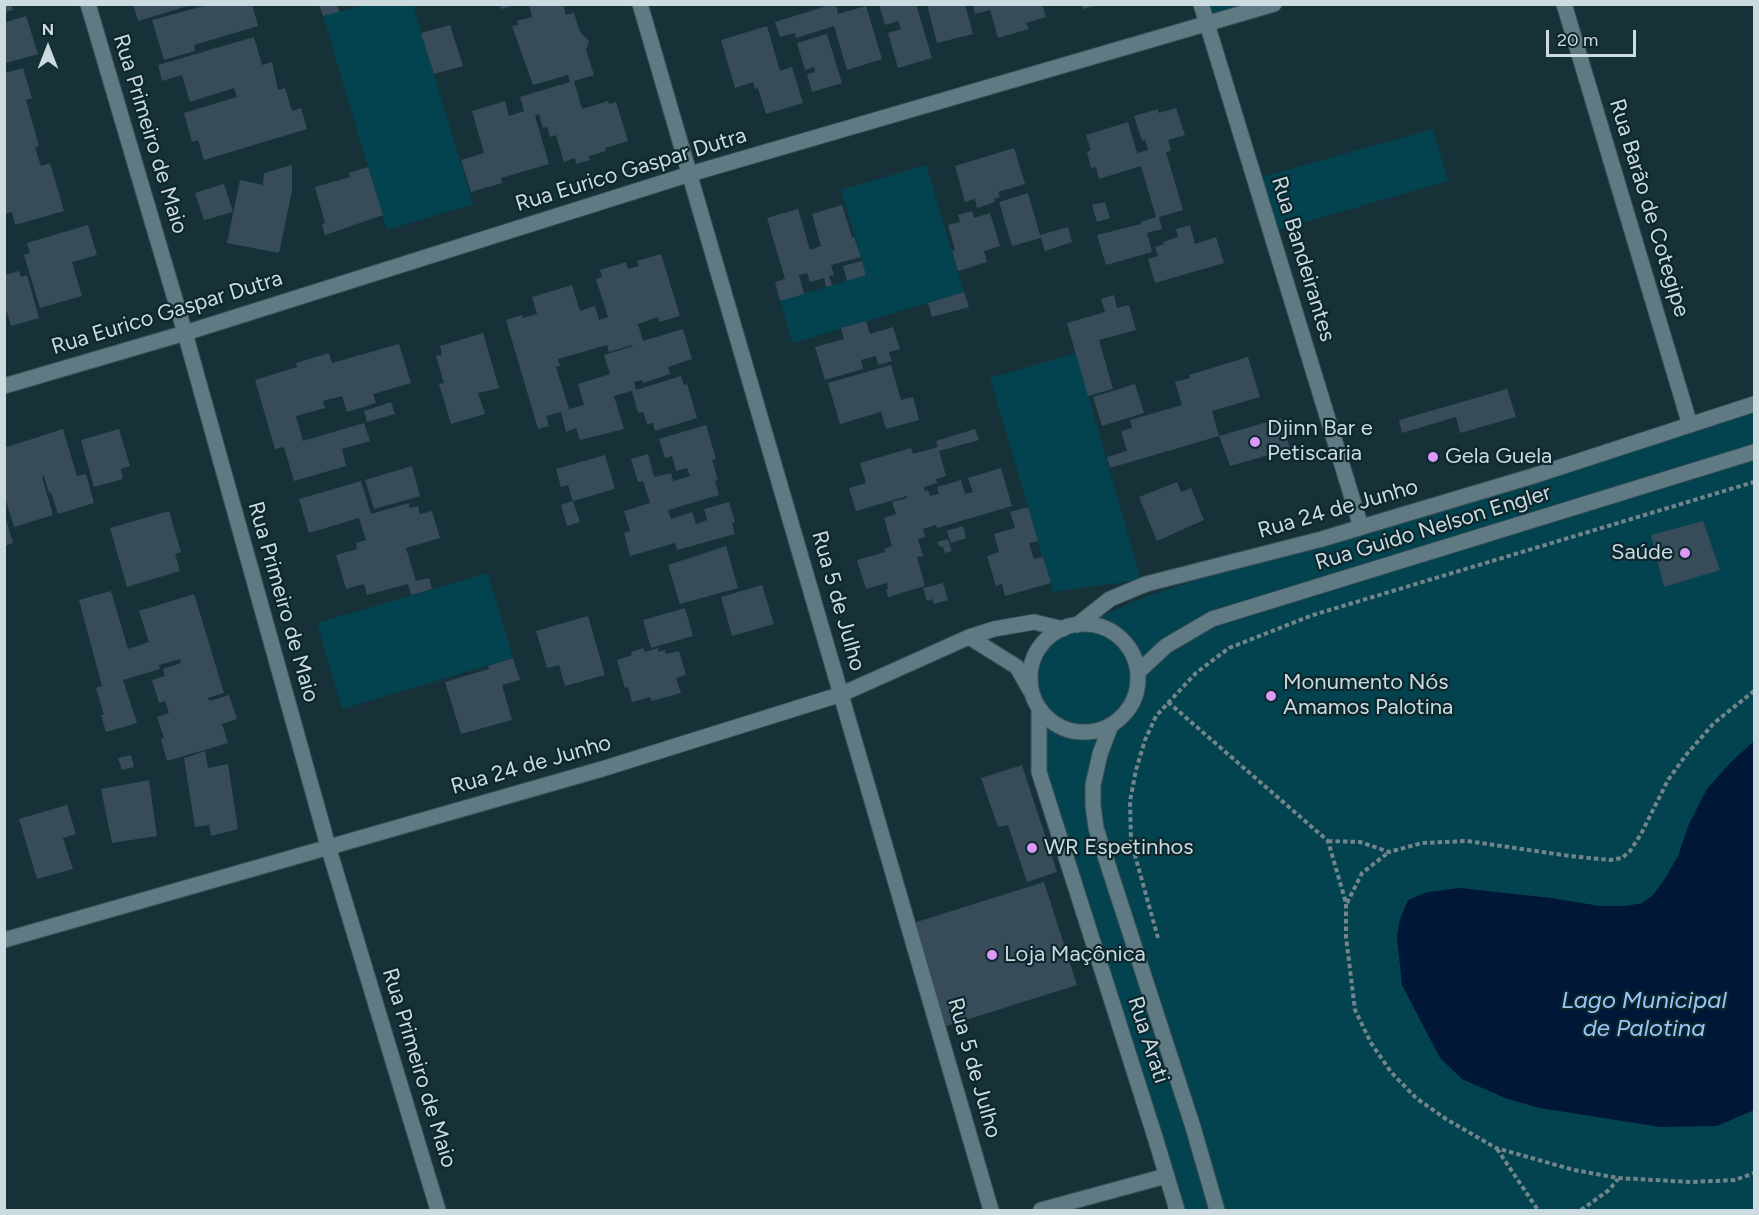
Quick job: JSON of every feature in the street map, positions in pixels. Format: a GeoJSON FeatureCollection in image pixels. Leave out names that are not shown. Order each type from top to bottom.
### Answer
{"type":"FeatureCollection","features":[{"type":"Feature","properties":{"kind":"street","name":"Rua Primeiro de Maio"},"geometry":{"type":"LineString","coordinates":[[88,4],[185,333],[328,846],[438,1210]]}},
{"type":"Feature","properties":{"kind":"street","name":"Rua 5 de Julho"},"geometry":{"type":"LineString","coordinates":[[640,4],[842,694],[907,926],[940,1028],[991,1210]]}},
{"type":"Feature","properties":{"kind":"street","name":"Rua Bandeirantes"},"geometry":{"type":"LineString","coordinates":[[1202,4],[1361,527]]}},
{"type":"Feature","properties":{"kind":"street","name":"Rua Eurico Gaspar Dutra"},"geometry":{"type":"LineString","coordinates":[[4,386],[185,333],[690,174],[1274,4]]}},
{"type":"Feature","properties":{"kind":"street","name":"Rua Barão de Cotegipe"},"geometry":{"type":"LineString","coordinates":[[1564,4],[1690,425]]}},
{"type":"Feature","properties":{"kind":"street","name":"Rua 24 de Junho"},"geometry":{"type":"LineString","coordinates":[[4,940],[602,769],[842,694],[969,636],[1034,622],[1070,627],[1110,599],[1146,584],[1361,527],[1533,476],[1755,404]]}},
{"type":"Feature","properties":{"kind":"street","name":"Rua Guido Nelson Engler"},"geometry":{"type":"LineString","coordinates":[[1138,672],[1166,646],[1212,619],[1755,452]]}},
{"type":"Feature","properties":{"kind":"street"},"geometry":{"type":"LineString","coordinates":[[969,636],[1017,667],[1039,708],[1050,720],[1064,729],[1096,731],[1112,725],[1123,716],[1132,703],[1137,688],[1138,672],[1135,658],[1117,636],[1105,629],[1092,625],[1070,627],[1050,636],[1039,648],[1030,678],[1032,693]]}},
{"type":"Feature","properties":{"kind":"street","name":"Rua Arati"},"geometry":{"type":"LineString","coordinates":[[1039,708],[1039,772],[1177,1210]]}},
{"type":"Feature","properties":{"kind":"street"},"geometry":{"type":"LineString","coordinates":[[1112,725],[1100,754],[1093,785],[1096,828],[1193,1127],[1217,1210]]}},
{"type":"Feature","properties":{"kind":"street"},"geometry":{"type":"LineString","coordinates":[[1041,1210],[1166,1176]]}},
{"type":"Feature","properties":{"kind":"path"},"geometry":{"type":"LineString","coordinates":[[1160,944],[1131,841],[1130,801],[1145,740],[1156,716],[1196,673],[1229,648],[1313,615],[1755,483]]}},
{"type":"Feature","properties":{"kind":"path"},"geometry":{"type":"LineString","coordinates":[[1346,903],[1362,873],[1389,852],[1422,843],[1467,841],[1569,856],[1610,860],[1622,858],[1630,851],[1641,834],[1668,780],[1686,755],[1714,723],[1755,691]]}},
{"type":"Feature","properties":{"kind":"path"},"geometry":{"type":"LineString","coordinates":[[1168,702],[1328,841],[1346,903],[1346,937],[1355,1010],[1371,1043],[1391,1072],[1416,1098],[1446,1119],[1497,1148],[1574,1170],[1618,1178],[1692,1182],[1735,1180],[1755,1173]]}},
{"type":"Feature","properties":{"kind":"path"},"geometry":{"type":"LineString","coordinates":[[1328,841],[1360,842],[1389,852]]}},
{"type":"Feature","properties":{"kind":"path"},"geometry":{"type":"LineString","coordinates":[[1497,1148],[1538,1210]]}},
{"type":"Feature","properties":{"kind":"path"},"geometry":{"type":"LineString","coordinates":[[1581,1210],[1609,1190],[1618,1178]]}},
{"type":"Feature","properties":{"kind":"shaded area"},"geometry":{"type":"Polygon","coordinates":[[[1201,4],[1274,5],[1208,25],[1201,4]]]}},
{"type":"Feature","properties":{"kind":"shaded area"},"geometry":{"type":"Polygon","coordinates":[[[363,5],[413,5],[473,204],[387,230],[323,16],[363,5]]]}},
{"type":"Feature","properties":{"kind":"shaded area"},"geometry":{"type":"Polygon","coordinates":[[[1433,129],[1448,181],[1271,232],[1255,179],[1433,129]]]}},
{"type":"Feature","properties":{"kind":"shaded area"},"geometry":{"type":"Polygon","coordinates":[[[926,165],[964,292],[793,343],[780,301],[866,275],[841,190],[926,165]]]}},
{"type":"Feature","properties":{"kind":"shaded area"},"geometry":{"type":"Polygon","coordinates":[[[1076,353],[1141,580],[1053,592],[990,378],[1076,353]]]}},
{"type":"Feature","properties":{"kind":"shaded area"},"geometry":{"type":"Polygon","coordinates":[[[1754,404],[1754,1210],[1177,1210],[1042,771],[1033,680],[1035,664],[1042,650],[1052,638],[1145,597],[1322,539],[1754,404]]]}},
{"type":"Feature","properties":{"kind":"shaded area"},"geometry":{"type":"Polygon","coordinates":[[[488,573],[513,658],[342,709],[317,623],[488,573]]]}},
{"type":"Feature","properties":{"kind":"water","name":"Lago Municipal de Palotina"},"geometry":{"type":"Polygon","coordinates":[[[1754,741],[1754,1110],[1717,1126],[1660,1127],[1540,1108],[1505,1098],[1462,1079],[1440,1058],[1402,985],[1397,937],[1400,919],[1408,900],[1428,892],[1460,888],[1600,906],[1626,906],[1642,903],[1653,895],[1678,856],[1689,824],[1707,789],[1754,741]]]}},
{"type":"Feature","properties":{"kind":"building"},"geometry":{"type":"Polygon","coordinates":[[[5,4],[11,4],[13,10],[5,12],[5,4]]]}},
{"type":"Feature","properties":{"kind":"building"},"geometry":{"type":"Polygon","coordinates":[[[133,4],[190,4],[191,5],[138,21],[133,4]]]}},
{"type":"Feature","properties":{"kind":"building"},"geometry":{"type":"Polygon","coordinates":[[[211,4],[252,4],[258,26],[194,45],[195,51],[164,60],[152,20],[211,4]]]}},
{"type":"Feature","properties":{"kind":"building"},"geometry":{"type":"Polygon","coordinates":[[[319,4],[337,4],[339,12],[323,16],[319,4]]]}},
{"type":"Feature","properties":{"kind":"building"},"geometry":{"type":"Polygon","coordinates":[[[500,4],[516,4],[516,5],[501,9],[500,4]]]}},
{"type":"Feature","properties":{"kind":"building"},"geometry":{"type":"Polygon","coordinates":[[[529,4],[563,4],[566,15],[574,13],[580,32],[589,41],[586,50],[594,75],[574,81],[582,109],[608,101],[609,104],[616,102],[628,141],[589,156],[590,160],[576,164],[575,158],[564,162],[556,135],[550,137],[547,127],[543,128],[539,114],[535,116],[549,164],[501,178],[502,183],[471,192],[461,160],[484,153],[472,111],[505,101],[509,116],[524,111],[520,97],[570,82],[568,75],[533,85],[512,26],[518,25],[517,21],[532,17],[529,4]]]}},
{"type":"Feature","properties":{"kind":"building"},"geometry":{"type":"Polygon","coordinates":[[[836,4],[838,14],[866,6],[882,59],[847,70],[834,26],[796,38],[795,33],[780,37],[775,22],[836,4]]]}},
{"type":"Feature","properties":{"kind":"building"},"geometry":{"type":"Polygon","coordinates":[[[879,4],[916,4],[932,58],[898,68],[888,33],[901,29],[898,21],[885,25],[879,4]]]}},
{"type":"Feature","properties":{"kind":"building"},"geometry":{"type":"Polygon","coordinates":[[[927,4],[965,4],[973,34],[937,43],[927,4]]]}},
{"type":"Feature","properties":{"kind":"building"},"geometry":{"type":"Polygon","coordinates":[[[973,4],[1042,4],[1046,17],[1026,23],[1029,29],[998,38],[990,10],[975,14],[973,4]]]}},
{"type":"Feature","properties":{"kind":"building"},"geometry":{"type":"Polygon","coordinates":[[[1082,4],[1097,4],[1097,5],[1083,9],[1082,4]]]}},
{"type":"Feature","properties":{"kind":"building"},"geometry":{"type":"Polygon","coordinates":[[[26,16],[38,54],[6,63],[4,17],[6,22],[26,16]]]}},
{"type":"Feature","properties":{"kind":"building"},"geometry":{"type":"Polygon","coordinates":[[[450,25],[463,66],[434,74],[421,33],[450,25]]]}},
{"type":"Feature","properties":{"kind":"building"},"geometry":{"type":"Polygon","coordinates":[[[767,26],[780,71],[792,67],[803,103],[766,114],[758,88],[755,89],[753,82],[735,88],[721,40],[767,26]]]}},
{"type":"Feature","properties":{"kind":"building"},"geometry":{"type":"Polygon","coordinates":[[[827,34],[842,83],[812,92],[807,74],[815,72],[814,67],[805,70],[797,43],[827,34]]]}},
{"type":"Feature","properties":{"kind":"building"},"geometry":{"type":"Polygon","coordinates":[[[254,37],[262,65],[272,62],[278,90],[285,88],[292,111],[301,108],[307,129],[204,160],[198,140],[192,142],[184,113],[237,97],[234,88],[190,102],[182,75],[162,81],[158,65],[254,37]]]}},
{"type":"Feature","properties":{"kind":"building"},"geometry":{"type":"Polygon","coordinates":[[[23,68],[32,98],[26,100],[39,146],[35,148],[41,166],[50,163],[64,211],[15,225],[12,212],[5,214],[5,73],[23,68]]]}},
{"type":"Feature","properties":{"kind":"building"},"geometry":{"type":"Polygon","coordinates":[[[1176,108],[1185,135],[1168,140],[1171,151],[1166,152],[1183,210],[1159,217],[1162,229],[1147,233],[1152,252],[1106,265],[1097,235],[1141,224],[1141,222],[1156,217],[1141,166],[1099,179],[1096,167],[1091,168],[1087,152],[1091,150],[1086,135],[1128,122],[1137,153],[1148,150],[1145,140],[1142,141],[1134,116],[1158,109],[1159,113],[1176,108]]]}},
{"type":"Feature","properties":{"kind":"building"},"geometry":{"type":"Polygon","coordinates":[[[1014,148],[1025,184],[998,192],[1000,197],[994,199],[995,202],[977,208],[975,199],[965,202],[955,166],[1014,148]]]}},
{"type":"Feature","properties":{"kind":"building"},"geometry":{"type":"Polygon","coordinates":[[[292,165],[292,191],[279,253],[227,243],[240,180],[263,185],[264,173],[292,165]]]}},
{"type":"Feature","properties":{"kind":"building"},"geometry":{"type":"Polygon","coordinates":[[[368,167],[383,215],[325,235],[322,224],[325,223],[315,187],[350,177],[349,173],[368,167]]]}},
{"type":"Feature","properties":{"kind":"building"},"geometry":{"type":"Polygon","coordinates":[[[224,184],[233,212],[204,220],[195,193],[224,184]]]}},
{"type":"Feature","properties":{"kind":"building"},"geometry":{"type":"Polygon","coordinates":[[[1028,193],[1040,235],[1068,227],[1072,242],[1045,251],[1041,238],[1012,246],[999,202],[1028,193]]]}},
{"type":"Feature","properties":{"kind":"building"},"geometry":{"type":"Polygon","coordinates":[[[1105,202],[1110,218],[1097,222],[1092,205],[1105,202]]]}},
{"type":"Feature","properties":{"kind":"building"},"geometry":{"type":"Polygon","coordinates":[[[842,205],[861,257],[831,265],[834,275],[829,276],[832,285],[826,287],[824,278],[810,282],[807,273],[799,275],[804,294],[780,301],[775,282],[785,279],[767,218],[798,209],[810,250],[821,246],[812,214],[842,205]]]}},
{"type":"Feature","properties":{"kind":"building"},"geometry":{"type":"Polygon","coordinates":[[[972,211],[974,218],[990,213],[1000,246],[984,251],[987,262],[958,271],[948,225],[960,222],[958,215],[972,211]]]}},
{"type":"Feature","properties":{"kind":"building"},"geometry":{"type":"Polygon","coordinates":[[[88,225],[97,255],[72,262],[82,296],[40,308],[24,255],[30,253],[27,243],[88,225]]]}},
{"type":"Feature","properties":{"kind":"building"},"geometry":{"type":"Polygon","coordinates":[[[1190,225],[1195,244],[1216,237],[1224,263],[1155,283],[1148,259],[1158,256],[1155,247],[1178,237],[1176,229],[1190,225]]]}},
{"type":"Feature","properties":{"kind":"building"},"geometry":{"type":"Polygon","coordinates":[[[661,254],[680,316],[659,322],[658,317],[638,324],[643,341],[683,329],[692,359],[668,367],[670,374],[643,383],[642,380],[634,382],[636,390],[681,376],[684,385],[687,384],[697,418],[655,431],[653,423],[647,424],[643,412],[638,413],[632,391],[614,396],[624,429],[580,440],[576,428],[566,432],[561,412],[546,416],[549,426],[538,429],[506,320],[522,315],[523,318],[537,314],[532,297],[572,285],[580,311],[595,306],[599,320],[608,317],[596,279],[602,277],[600,270],[626,262],[628,269],[639,266],[637,261],[661,254]],[[607,345],[558,359],[560,366],[556,367],[569,409],[584,405],[578,384],[610,374],[604,355],[633,346],[609,352],[607,345]]]}},
{"type":"Feature","properties":{"kind":"building"},"geometry":{"type":"Polygon","coordinates":[[[862,261],[866,275],[847,281],[843,266],[862,261]]]}},
{"type":"Feature","properties":{"kind":"building"},"geometry":{"type":"Polygon","coordinates":[[[19,271],[21,277],[27,275],[39,318],[11,326],[7,312],[4,313],[4,275],[19,271]]]}},
{"type":"Feature","properties":{"kind":"building"},"geometry":{"type":"Polygon","coordinates":[[[964,292],[969,307],[932,317],[928,303],[964,292]]]}},
{"type":"Feature","properties":{"kind":"building"},"geometry":{"type":"Polygon","coordinates":[[[1114,295],[1117,308],[1129,305],[1136,330],[1099,340],[1113,389],[1088,396],[1067,323],[1105,312],[1101,299],[1114,295]]]}},
{"type":"Feature","properties":{"kind":"building"},"geometry":{"type":"Polygon","coordinates":[[[866,321],[870,334],[893,327],[900,349],[889,352],[892,361],[878,365],[876,356],[861,360],[863,369],[825,380],[815,347],[844,339],[841,328],[866,321]]]}},
{"type":"Feature","properties":{"kind":"building"},"geometry":{"type":"Polygon","coordinates":[[[483,333],[499,388],[478,393],[485,414],[451,424],[439,384],[444,383],[436,356],[442,355],[440,346],[483,333]]]}},
{"type":"Feature","properties":{"kind":"building"},"geometry":{"type":"Polygon","coordinates":[[[399,344],[411,383],[373,394],[376,403],[347,412],[342,396],[323,401],[325,408],[296,416],[303,441],[364,423],[370,441],[342,449],[346,466],[294,481],[284,447],[275,449],[255,380],[297,367],[296,363],[329,353],[332,363],[399,344]]]}},
{"type":"Feature","properties":{"kind":"building"},"geometry":{"type":"Polygon","coordinates":[[[1248,357],[1260,397],[1212,411],[1219,436],[1110,468],[1107,457],[1127,451],[1121,431],[1132,428],[1130,420],[1182,405],[1175,382],[1190,378],[1189,375],[1248,357]]]}},
{"type":"Feature","properties":{"kind":"building"},"geometry":{"type":"Polygon","coordinates":[[[891,365],[901,400],[913,397],[919,420],[886,429],[881,412],[840,424],[828,383],[891,365]]]}},
{"type":"Feature","properties":{"kind":"building"},"geometry":{"type":"Polygon","coordinates":[[[1135,384],[1144,413],[1102,426],[1093,397],[1135,384]]]}},
{"type":"Feature","properties":{"kind":"building"},"geometry":{"type":"Polygon","coordinates":[[[1507,389],[1516,417],[1460,433],[1456,417],[1402,433],[1399,420],[1507,389]]]}},
{"type":"Feature","properties":{"kind":"building"},"geometry":{"type":"Polygon","coordinates":[[[391,402],[395,414],[367,422],[364,411],[391,402]]]}},
{"type":"Feature","properties":{"kind":"building","name":"Djinn Bar e Petiscaria"},"geometry":{"type":"Polygon","coordinates":[[[1281,418],[1290,449],[1230,466],[1219,436],[1281,418]]]}},
{"type":"Feature","properties":{"kind":"building"},"geometry":{"type":"Polygon","coordinates":[[[706,425],[716,459],[712,460],[718,480],[715,481],[719,495],[668,510],[671,519],[692,512],[696,524],[707,520],[704,509],[729,502],[735,522],[732,523],[735,534],[677,550],[675,543],[630,556],[624,533],[630,531],[624,511],[650,503],[643,481],[638,482],[631,459],[648,454],[654,477],[671,473],[673,481],[690,476],[687,468],[676,471],[672,456],[665,458],[659,439],[706,425]]]}},
{"type":"Feature","properties":{"kind":"building"},"geometry":{"type":"Polygon","coordinates":[[[63,429],[77,476],[86,474],[94,503],[58,514],[44,476],[42,477],[53,515],[14,527],[4,494],[4,448],[63,429]]]}},
{"type":"Feature","properties":{"kind":"building"},"geometry":{"type":"Polygon","coordinates":[[[119,429],[130,466],[121,469],[123,479],[94,487],[81,440],[119,429]]]}},
{"type":"Feature","properties":{"kind":"building"},"geometry":{"type":"Polygon","coordinates":[[[975,429],[979,440],[939,451],[946,476],[936,479],[937,483],[924,487],[925,491],[928,490],[930,496],[939,494],[937,487],[961,480],[965,494],[973,492],[968,478],[1001,468],[1012,506],[937,528],[936,525],[923,529],[925,537],[918,539],[923,556],[917,557],[925,586],[888,597],[887,583],[866,589],[857,560],[885,552],[884,549],[892,546],[884,518],[896,514],[892,502],[907,498],[907,496],[856,511],[849,488],[866,483],[860,463],[911,448],[913,454],[938,447],[936,441],[975,429]]]}},
{"type":"Feature","properties":{"kind":"building"},"geometry":{"type":"Polygon","coordinates":[[[605,455],[615,489],[573,501],[568,485],[561,487],[556,469],[605,455]]]}},
{"type":"Feature","properties":{"kind":"building"},"geometry":{"type":"Polygon","coordinates":[[[412,466],[420,496],[374,509],[365,480],[412,466]]]}},
{"type":"Feature","properties":{"kind":"building"},"geometry":{"type":"Polygon","coordinates":[[[361,481],[371,514],[409,503],[410,508],[418,506],[420,514],[432,511],[440,538],[406,548],[416,581],[429,578],[432,589],[411,595],[408,584],[367,595],[364,584],[346,589],[336,555],[357,549],[356,543],[366,540],[359,518],[309,533],[299,499],[361,481]]]}},
{"type":"Feature","properties":{"kind":"building"},"geometry":{"type":"Polygon","coordinates":[[[1177,482],[1181,492],[1191,488],[1204,520],[1157,541],[1139,497],[1177,482]]]}},
{"type":"Feature","properties":{"kind":"building"},"geometry":{"type":"Polygon","coordinates":[[[573,501],[580,522],[567,526],[561,505],[573,501]]]}},
{"type":"Feature","properties":{"kind":"building"},"geometry":{"type":"Polygon","coordinates":[[[1028,507],[1038,541],[1029,543],[1034,559],[1043,557],[1051,583],[1005,596],[1002,584],[996,586],[987,556],[999,552],[994,534],[1015,528],[1010,512],[1028,507]]]}},
{"type":"Feature","properties":{"kind":"building"},"geometry":{"type":"Polygon","coordinates":[[[169,511],[181,552],[175,554],[180,571],[127,587],[110,528],[169,511]]]}},
{"type":"Feature","properties":{"kind":"building"},"geometry":{"type":"Polygon","coordinates":[[[4,517],[13,543],[4,546],[4,517]]]}},
{"type":"Feature","properties":{"kind":"building","name":"Saúde"},"geometry":{"type":"Polygon","coordinates":[[[1703,521],[1720,570],[1664,587],[1651,535],[1703,521]]]}},
{"type":"Feature","properties":{"kind":"building"},"geometry":{"type":"Polygon","coordinates":[[[963,526],[966,538],[951,543],[947,531],[963,526]]]}},
{"type":"Feature","properties":{"kind":"building"},"geometry":{"type":"Polygon","coordinates":[[[948,539],[952,551],[945,553],[943,547],[937,542],[948,539]]]}},
{"type":"Feature","properties":{"kind":"building"},"geometry":{"type":"Polygon","coordinates":[[[726,546],[738,588],[680,604],[668,565],[726,546]]]}},
{"type":"Feature","properties":{"kind":"building"},"geometry":{"type":"Polygon","coordinates":[[[943,583],[948,600],[934,604],[932,599],[927,601],[923,588],[943,583]]]}},
{"type":"Feature","properties":{"kind":"building"},"geometry":{"type":"Polygon","coordinates":[[[762,585],[774,624],[732,636],[721,597],[762,585]]]}},
{"type":"Feature","properties":{"kind":"building"},"geometry":{"type":"Polygon","coordinates":[[[111,591],[128,649],[149,642],[139,611],[194,594],[224,693],[208,698],[209,701],[229,695],[237,719],[222,724],[228,743],[167,761],[161,739],[164,738],[157,717],[169,713],[165,701],[159,703],[152,680],[165,676],[163,669],[181,663],[180,659],[159,665],[160,669],[123,680],[137,723],[106,732],[101,715],[104,715],[96,688],[102,686],[79,600],[111,591]]]}},
{"type":"Feature","properties":{"kind":"building"},"geometry":{"type":"Polygon","coordinates":[[[685,608],[693,636],[651,648],[643,620],[685,608]]]}},
{"type":"Feature","properties":{"kind":"building"},"geometry":{"type":"Polygon","coordinates":[[[588,616],[605,675],[565,686],[559,665],[547,668],[536,631],[588,616]]]}},
{"type":"Feature","properties":{"kind":"building"},"geometry":{"type":"Polygon","coordinates":[[[643,648],[645,652],[658,648],[658,652],[665,650],[666,654],[679,651],[686,675],[676,678],[681,693],[652,701],[650,697],[632,702],[628,687],[625,688],[617,660],[643,648]]]}},
{"type":"Feature","properties":{"kind":"building"},"geometry":{"type":"Polygon","coordinates":[[[513,658],[520,680],[502,685],[512,720],[461,734],[445,682],[489,669],[488,666],[513,658]]]}},
{"type":"Feature","properties":{"kind":"building"},"geometry":{"type":"Polygon","coordinates":[[[205,751],[208,768],[228,764],[238,829],[211,836],[209,825],[195,827],[184,758],[205,751]]]}},
{"type":"Feature","properties":{"kind":"building"},"geometry":{"type":"Polygon","coordinates":[[[131,755],[134,767],[122,770],[118,758],[131,755]]]}},
{"type":"Feature","properties":{"kind":"building"},"geometry":{"type":"Polygon","coordinates":[[[1022,765],[1057,872],[1027,882],[1008,825],[998,827],[981,778],[1022,765]]]}},
{"type":"Feature","properties":{"kind":"building"},"geometry":{"type":"Polygon","coordinates":[[[149,780],[157,836],[112,843],[101,789],[149,780]]]}},
{"type":"Feature","properties":{"kind":"building"},"geometry":{"type":"Polygon","coordinates":[[[67,805],[76,834],[63,838],[73,869],[37,879],[19,819],[67,805]]]}},
{"type":"Feature","properties":{"kind":"building","name":"Loja Maçônica"},"geometry":{"type":"Polygon","coordinates":[[[1044,882],[1077,985],[940,1028],[907,925],[1044,882]]]}},
{"type":"Feature","properties":{"kind":"place","name":"Djinn Bar e Petiscaria"},"geometry":{"type":"Point","coordinates":[1255,442]}},
{"type":"Feature","properties":{"kind":"place","name":"Gela Guela"},"geometry":{"type":"Point","coordinates":[1433,457]}},
{"type":"Feature","properties":{"kind":"place","name":"Saúde"},"geometry":{"type":"Point","coordinates":[1685,553]}},
{"type":"Feature","properties":{"kind":"place","name":"Monumento Nós Amamos Palotina"},"geometry":{"type":"Point","coordinates":[1271,696]}},
{"type":"Feature","properties":{"kind":"place","name":"WR Espetinhos"},"geometry":{"type":"Point","coordinates":[1032,848]}},
{"type":"Feature","properties":{"kind":"place","name":"Loja Maçônica"},"geometry":{"type":"Point","coordinates":[992,955]}}]}
